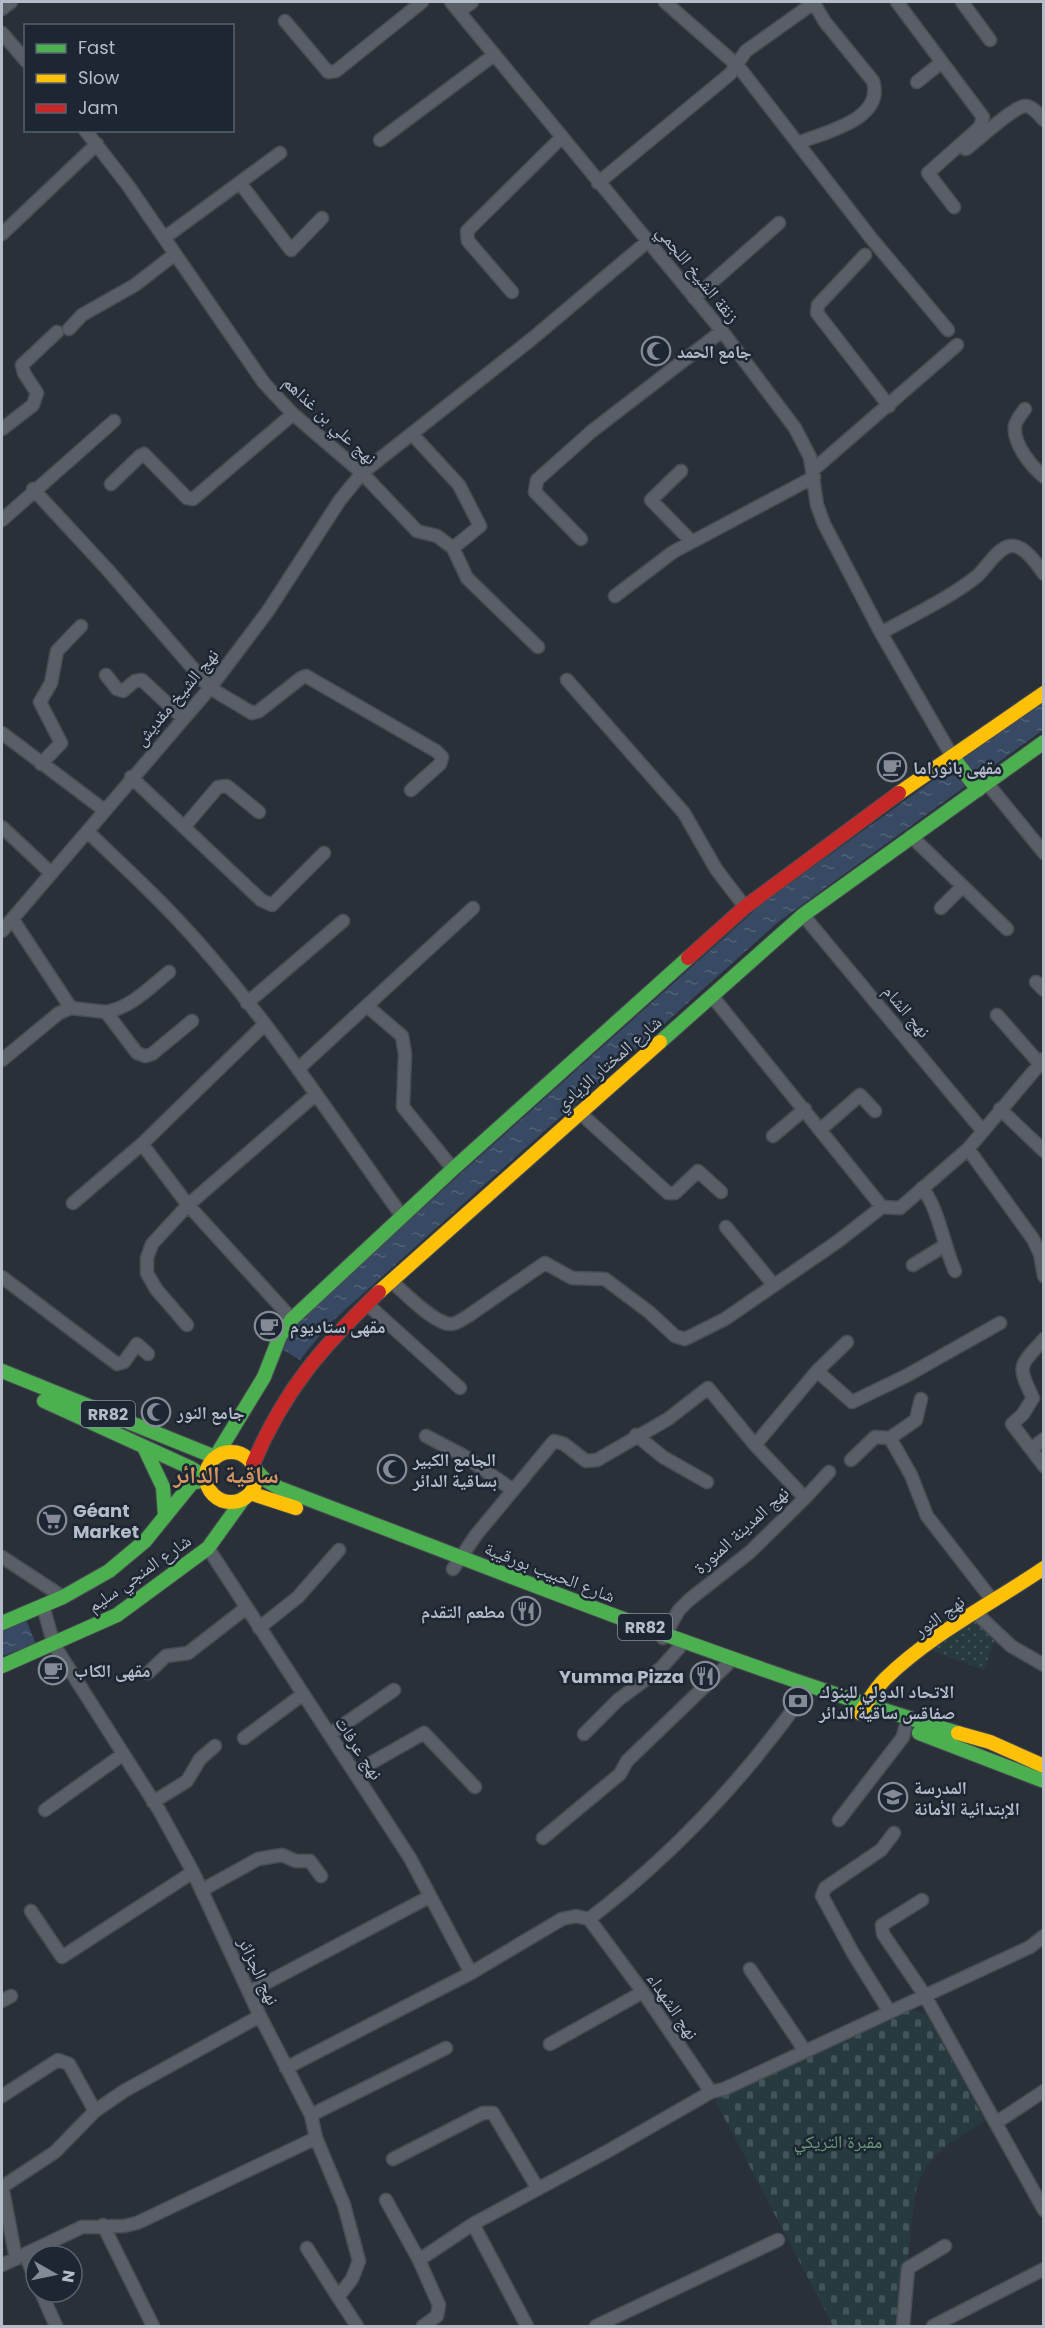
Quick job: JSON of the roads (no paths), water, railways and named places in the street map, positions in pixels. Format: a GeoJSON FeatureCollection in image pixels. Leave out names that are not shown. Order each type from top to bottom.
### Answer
{"type":"FeatureCollection","features":[{"type":"Feature","properties":{"kind":"main road"},"geometry":{"type":"LineString","coordinates":[[2,1623],[63,1597],[127,1558],[192,1484],[206,1479],[208,1466],[264,1377],[280,1336],[292,1319],[453,1169],[745,907],[952,756],[1044,693]]}},
{"type":"Feature","properties":{"kind":"main road","name":"شارع المختار الزيادي"},"geometry":{"type":"LineString","coordinates":[[254,1466],[267,1427],[287,1391],[333,1335],[391,1281],[803,915],[1044,742]]}},
{"type":"Feature","properties":{"kind":"main road"},"geometry":{"type":"LineString","coordinates":[[952,756],[983,787]]}},
{"type":"Feature","properties":{"kind":"main road","name":"شارع الحبيب بورقيبة"},"geometry":{"type":"LineString","coordinates":[[2,1371],[216,1456],[228,1451],[240,1452],[264,1479],[279,1488],[457,1563]]}},
{"type":"Feature","properties":{"kind":"main road"},"geometry":{"type":"LineString","coordinates":[[264,1377],[287,1391]]}},
{"type":"Feature","properties":{"kind":"main road","name":"شارع الحبيب بورقيبة"},"geometry":{"type":"LineString","coordinates":[[2,1380],[191,1468],[206,1479],[211,1492],[220,1500],[232,1502],[247,1496],[279,1502],[457,1563],[863,1709],[905,1728],[1044,1781]]}},
{"type":"Feature","properties":{"kind":"main road"},"geometry":{"type":"LineString","coordinates":[[144,1447],[163,1486],[165,1516]]}},
{"type":"Feature","properties":{"kind":"main road"},"geometry":{"type":"LineString","coordinates":[[247,1496],[255,1484],[254,1466]]}},
{"type":"Feature","properties":{"kind":"main road","name":"شارع المنجي سليم"},"geometry":{"type":"LineString","coordinates":[[2,1666],[54,1646],[117,1615],[208,1548],[247,1496]]}},
{"type":"Feature","properties":{"kind":"main road","name":"نهج النور"},"geometry":{"type":"LineString","coordinates":[[863,1709],[884,1680],[975,1612],[1044,1568]]}},
{"type":"Feature","properties":{"kind":"main road","name":"شارع الحبيب بورقيبة"},"geometry":{"type":"LineString","coordinates":[[663,1638],[679,1648],[805,1693],[990,1742],[1044,1766]]}},
{"type":"Feature","properties":{"kind":"street"},"geometry":{"type":"LineString","coordinates":[[2,9],[11,2]]}},
{"type":"Feature","properties":{"kind":"street"},"geometry":{"type":"LineString","coordinates":[[285,21],[328,72],[336,71],[422,2]]}},
{"type":"Feature","properties":{"kind":"street","name":"زنقة الشيخ اللجمي"},"geometry":{"type":"LineString","coordinates":[[451,2],[722,332],[795,429],[804,443],[813,473],[820,515],[881,633],[952,756]]}},
{"type":"Feature","properties":{"kind":"street"},"geometry":{"type":"LineString","coordinates":[[459,12],[472,2]]}},
{"type":"Feature","properties":{"kind":"street"},"geometry":{"type":"LineString","coordinates":[[665,2],[738,66],[948,330]]}},
{"type":"Feature","properties":{"kind":"street"},"geometry":{"type":"LineString","coordinates":[[598,183],[738,66],[746,51],[814,2],[825,22],[873,81],[876,91],[870,107],[854,120],[798,144]]}},
{"type":"Feature","properties":{"kind":"street"},"geometry":{"type":"LineString","coordinates":[[897,2],[983,117],[980,127],[928,173],[954,207]]}},
{"type":"Feature","properties":{"kind":"street"},"geometry":{"type":"LineString","coordinates":[[962,2],[990,40]]}},
{"type":"Feature","properties":{"kind":"street"},"geometry":{"type":"LineString","coordinates":[[2,33],[24,59]]}},
{"type":"Feature","properties":{"kind":"street"},"geometry":{"type":"LineString","coordinates":[[380,140],[494,55]]}},
{"type":"Feature","properties":{"kind":"street"},"geometry":{"type":"LineString","coordinates":[[917,82],[942,62]]}},
{"type":"Feature","properties":{"kind":"street"},"geometry":{"type":"LineString","coordinates":[[963,152],[1014,110],[1025,106],[1032,108],[1044,120]]}},
{"type":"Feature","properties":{"kind":"street","name":"نهج علي بن غذاهم"},"geometry":{"type":"LineString","coordinates":[[87,132],[165,238],[264,383],[293,414],[362,473],[417,531],[437,536],[453,548]]}},
{"type":"Feature","properties":{"kind":"street"},"geometry":{"type":"LineString","coordinates":[[512,292],[468,241],[467,231],[562,137]]}},
{"type":"Feature","properties":{"kind":"street"},"geometry":{"type":"LineString","coordinates":[[2,234],[97,144]]}},
{"type":"Feature","properties":{"kind":"street"},"geometry":{"type":"LineString","coordinates":[[165,238],[280,153]]}},
{"type":"Feature","properties":{"kind":"street"},"geometry":{"type":"LineString","coordinates":[[240,183],[291,250],[322,218]]}},
{"type":"Feature","properties":{"kind":"street"},"geometry":{"type":"LineString","coordinates":[[694,298],[779,223]]}},
{"type":"Feature","properties":{"kind":"street","name":"نهج الشيخ مقديش"},"geometry":{"type":"LineString","coordinates":[[2,931],[88,832],[131,777],[210,688],[268,611],[340,500],[362,473],[648,241]]}},
{"type":"Feature","properties":{"kind":"street"},"geometry":{"type":"LineString","coordinates":[[2,429],[36,402],[37,393],[24,374],[22,365],[82,315],[135,285],[175,254]]}},
{"type":"Feature","properties":{"kind":"street"},"geometry":{"type":"LineString","coordinates":[[865,255],[818,305],[817,313],[889,406]]}},
{"type":"Feature","properties":{"kind":"street"},"geometry":{"type":"LineString","coordinates":[[581,539],[535,492],[537,480],[592,431],[722,332]]}},
{"type":"Feature","properties":{"kind":"street"},"geometry":{"type":"LineString","coordinates":[[615,596],[673,552],[813,473],[957,345]]}},
{"type":"Feature","properties":{"kind":"street"},"geometry":{"type":"LineString","coordinates":[[1025,409],[1015,423],[1016,437],[1031,463],[1044,477]]}},
{"type":"Feature","properties":{"kind":"street"},"geometry":{"type":"LineString","coordinates":[[111,484],[144,454],[187,498],[193,499],[293,414]]}},
{"type":"Feature","properties":{"kind":"street"},"geometry":{"type":"LineString","coordinates":[[2,520],[33,489],[114,421]]}},
{"type":"Feature","properties":{"kind":"street"},"geometry":{"type":"LineString","coordinates":[[412,434],[459,486],[480,526],[453,548],[467,578],[538,647]]}},
{"type":"Feature","properties":{"kind":"street"},"geometry":{"type":"LineString","coordinates":[[681,471],[651,500],[692,542]]}},
{"type":"Feature","properties":{"kind":"street"},"geometry":{"type":"LineString","coordinates":[[33,489],[107,569],[210,688],[252,713],[259,711],[301,678],[314,678],[441,755],[440,764],[411,790]]}},
{"type":"Feature","properties":{"kind":"street"},"geometry":{"type":"LineString","coordinates":[[881,633],[959,589],[988,566],[1002,549],[1008,546],[1017,546],[1026,552],[1044,574]]}},
{"type":"Feature","properties":{"kind":"street"},"geometry":{"type":"LineString","coordinates":[[41,764],[61,743],[40,702],[51,683],[57,651],[81,626]]}},
{"type":"Feature","properties":{"kind":"street"},"geometry":{"type":"LineString","coordinates":[[106,675],[117,689],[123,691],[135,681],[142,680],[183,718]]}},
{"type":"Feature","properties":{"kind":"street"},"geometry":{"type":"LineString","coordinates":[[567,680],[684,813],[716,869],[745,907]]}},
{"type":"Feature","properties":{"kind":"street"},"geometry":{"type":"LineString","coordinates":[[2,733],[104,810]]}},
{"type":"Feature","properties":{"kind":"street"},"geometry":{"type":"LineString","coordinates":[[131,777],[261,900],[272,905],[324,853]]}},
{"type":"Feature","properties":{"kind":"street"},"geometry":{"type":"LineString","coordinates":[[184,827],[218,787],[227,786],[259,812]]}},
{"type":"Feature","properties":{"kind":"street"},"geometry":{"type":"LineString","coordinates":[[983,787],[1044,853]]}},
{"type":"Feature","properties":{"kind":"street"},"geometry":{"type":"LineString","coordinates":[[2,827],[51,873]]}},
{"type":"Feature","properties":{"kind":"street"},"geometry":{"type":"LineString","coordinates":[[88,832],[177,919],[247,1003],[298,1069],[402,1216]]}},
{"type":"Feature","properties":{"kind":"street"},"geometry":{"type":"LineString","coordinates":[[911,836],[1006,929]]}},
{"type":"Feature","properties":{"kind":"street"},"geometry":{"type":"LineString","coordinates":[[941,908],[963,886]]}},
{"type":"Feature","properties":{"kind":"street"},"geometry":{"type":"LineString","coordinates":[[298,1069],[473,908]]}},
{"type":"Feature","properties":{"kind":"street","name":"نهج الشام"},"geometry":{"type":"LineString","coordinates":[[803,915],[982,1130]]}},
{"type":"Feature","properties":{"kind":"street"},"geometry":{"type":"LineString","coordinates":[[13,920],[71,1008]]}},
{"type":"Feature","properties":{"kind":"street"},"geometry":{"type":"LineString","coordinates":[[247,1003],[343,921]]}},
{"type":"Feature","properties":{"kind":"street"},"geometry":{"type":"LineString","coordinates":[[2,1060],[59,1013],[71,1008],[106,1011],[118,1009],[133,1001],[169,972]]}},
{"type":"Feature","properties":{"kind":"street"},"geometry":{"type":"LineString","coordinates":[[712,996],[882,1207]]}},
{"type":"Feature","properties":{"kind":"street"},"geometry":{"type":"LineString","coordinates":[[367,1006],[402,1036],[405,1054],[403,1107],[453,1169]]}},
{"type":"Feature","properties":{"kind":"street"},"geometry":{"type":"LineString","coordinates":[[106,1011],[137,1053],[145,1056],[152,1054],[192,1021]]}},
{"type":"Feature","properties":{"kind":"street"},"geometry":{"type":"LineString","coordinates":[[391,1281],[434,1318],[447,1324],[456,1323],[545,1263],[573,1278],[605,1280],[649,1312],[675,1336],[685,1339],[725,1319],[837,1242],[882,1207],[900,1208],[968,1149],[1041,1061],[997,1016]]}},
{"type":"Feature","properties":{"kind":"street"},"geometry":{"type":"LineString","coordinates":[[73,1203],[142,1144],[264,1025]]}},
{"type":"Feature","properties":{"kind":"street"},"geometry":{"type":"LineString","coordinates":[[187,1325],[156,1289],[147,1273],[147,1258],[152,1244],[188,1205],[315,1095]]}},
{"type":"Feature","properties":{"kind":"street"},"geometry":{"type":"LineString","coordinates":[[821,1129],[860,1095],[875,1111]]}},
{"type":"Feature","properties":{"kind":"street"},"geometry":{"type":"LineString","coordinates":[[773,1136],[805,1109]]}},
{"type":"Feature","properties":{"kind":"street"},"geometry":{"type":"LineString","coordinates":[[1000,1109],[1044,1151]]}},
{"type":"Feature","properties":{"kind":"street"},"geometry":{"type":"LineString","coordinates":[[579,1112],[668,1193],[675,1193],[698,1172],[721,1192]]}},
{"type":"Feature","properties":{"kind":"street"},"geometry":{"type":"LineString","coordinates":[[142,1144],[188,1205],[292,1319]]}},
{"type":"Feature","properties":{"kind":"street"},"geometry":{"type":"LineString","coordinates":[[968,1149],[1033,1239],[1040,1254],[1044,1276]]}},
{"type":"Feature","properties":{"kind":"street"},"geometry":{"type":"LineString","coordinates":[[922,1188],[931,1198],[944,1246],[955,1271]]}},
{"type":"Feature","properties":{"kind":"street"},"geometry":{"type":"LineString","coordinates":[[726,1227],[773,1284]]}},
{"type":"Feature","properties":{"kind":"street"},"geometry":{"type":"LineString","coordinates":[[913,1265],[944,1246]]}},
{"type":"Feature","properties":{"kind":"street"},"geometry":{"type":"LineString","coordinates":[[2,1277],[117,1364],[124,1362],[137,1344],[148,1354]]}},
{"type":"Feature","properties":{"kind":"street"},"geometry":{"type":"LineString","coordinates":[[367,1304],[460,1388]]}},
{"type":"Feature","properties":{"kind":"street"},"geometry":{"type":"LineString","coordinates":[[818,1371],[852,1402],[906,1376],[1000,1323]]}},
{"type":"Feature","properties":{"kind":"street"},"geometry":{"type":"LineString","coordinates":[[1044,1339],[1023,1362],[1022,1375],[1038,1397],[1012,1424],[1044,1466]]}},
{"type":"Feature","properties":{"kind":"street"},"geometry":{"type":"LineString","coordinates":[[755,1445],[846,1342]]}},
{"type":"Feature","properties":{"kind":"street","name":"نهج المدينة المنورة"},"geometry":{"type":"LineString","coordinates":[[636,1435],[668,1419],[708,1388],[755,1445],[805,1498],[750,1552],[689,1600],[679,1610],[663,1638]]}},
{"type":"Feature","properties":{"kind":"street"},"geometry":{"type":"LineString","coordinates":[[852,1460],[875,1437],[890,1438],[916,1420],[921,1399]]}},
{"type":"Feature","properties":{"kind":"street"},"geometry":{"type":"LineString","coordinates":[[457,1563],[554,1441],[564,1444],[586,1461],[597,1460],[636,1435],[663,1457],[707,1482]]}},
{"type":"Feature","properties":{"kind":"street"},"geometry":{"type":"LineString","coordinates":[[426,1436],[464,1456],[513,1490]]}},
{"type":"Feature","properties":{"kind":"street"},"geometry":{"type":"LineString","coordinates":[[890,1438],[911,1475],[927,1516],[993,1601]]}},
{"type":"Feature","properties":{"kind":"street"},"geometry":{"type":"LineString","coordinates":[[1031,1449],[1044,1439]]}},
{"type":"Feature","properties":{"kind":"street"},"geometry":{"type":"LineString","coordinates":[[805,1498],[829,1472]]}},
{"type":"Feature","properties":{"kind":"street","name":"نهج عرفات"},"geometry":{"type":"LineString","coordinates":[[208,1548],[410,1858],[471,1973]]}},
{"type":"Feature","properties":{"kind":"street"},"geometry":{"type":"LineString","coordinates":[[259,1628],[298,1597],[339,1550]]}},
{"type":"Feature","properties":{"kind":"street"},"geometry":{"type":"LineString","coordinates":[[2,1557],[63,1597]]}},
{"type":"Feature","properties":{"kind":"street","name":"نهج الجزائر"},"geometry":{"type":"LineString","coordinates":[[43,1606],[54,1646],[153,1802],[193,1872],[260,2016],[311,2115],[316,2138],[344,2205],[359,2261],[352,2279],[338,2297]]}},
{"type":"Feature","properties":{"kind":"street"},"geometry":{"type":"LineString","coordinates":[[148,1673],[166,1656],[188,1653],[246,1608]]}},
{"type":"Feature","properties":{"kind":"street"},"geometry":{"type":"LineString","coordinates":[[975,1612],[1011,1646],[1044,1665]]}},
{"type":"Feature","properties":{"kind":"street"},"geometry":{"type":"LineString","coordinates":[[584,1734],[618,1700],[661,1668],[679,1648]]}},
{"type":"Feature","properties":{"kind":"street"},"geometry":{"type":"LineString","coordinates":[[543,1838],[620,1774],[627,1761],[727,1665]]}},
{"type":"Feature","properties":{"kind":"street"},"geometry":{"type":"LineString","coordinates":[[330,1734],[394,1690]]}},
{"type":"Feature","properties":{"kind":"street"},"geometry":{"type":"LineString","coordinates":[[286,2068],[471,1973],[562,1919],[576,1916],[589,1919],[624,1893],[725,1796],[766,1747],[805,1693]]}},
{"type":"Feature","properties":{"kind":"street"},"geometry":{"type":"LineString","coordinates":[[244,1738],[302,1695]]}},
{"type":"Feature","properties":{"kind":"street"},"geometry":{"type":"LineString","coordinates":[[839,1820],[903,1737],[905,1728]]}},
{"type":"Feature","properties":{"kind":"street"},"geometry":{"type":"LineString","coordinates":[[355,1772],[424,1733],[475,1787]]}},
{"type":"Feature","properties":{"kind":"street"},"geometry":{"type":"LineString","coordinates":[[153,1802],[187,1781],[200,1759],[215,1746]]}},
{"type":"Feature","properties":{"kind":"street"},"geometry":{"type":"LineString","coordinates":[[45,1810],[122,1755]]}},
{"type":"Feature","properties":{"kind":"street"},"geometry":{"type":"LineString","coordinates":[[889,2011],[822,1896],[825,1888],[881,1850],[894,1833]]}},
{"type":"Feature","properties":{"kind":"street"},"geometry":{"type":"LineString","coordinates":[[202,1890],[258,1859],[282,1855],[296,1861],[310,1861],[321,1876]]}},
{"type":"Feature","properties":{"kind":"street"},"geometry":{"type":"LineString","coordinates":[[31,1911],[62,1957],[193,1872]]}},
{"type":"Feature","properties":{"kind":"street"},"geometry":{"type":"LineString","coordinates":[[249,1992],[429,1897]]}},
{"type":"Feature","properties":{"kind":"street"},"geometry":{"type":"LineString","coordinates":[[922,1900],[882,1925],[882,1929],[924,1994],[1044,2210]]}},
{"type":"Feature","properties":{"kind":"street","name":"نهج الشهداء"},"geometry":{"type":"LineString","coordinates":[[589,1919],[643,1992],[711,2092]]}},
{"type":"Feature","properties":{"kind":"street"},"geometry":{"type":"LineString","coordinates":[[419,2260],[473,2224],[711,2092],[724,2089],[924,1994],[1030,1947],[1044,1936]]}},
{"type":"Feature","properties":{"kind":"street"},"geometry":{"type":"LineString","coordinates":[[750,1970],[805,2051]]}},
{"type":"Feature","properties":{"kind":"street"},"geometry":{"type":"LineString","coordinates":[[550,2044],[643,1992]]}},
{"type":"Feature","properties":{"kind":"street"},"geometry":{"type":"LineString","coordinates":[[24,2262],[20,2256],[2,2186],[55,2152],[95,2111],[124,2091],[260,2016]]}},
{"type":"Feature","properties":{"kind":"street"},"geometry":{"type":"LineString","coordinates":[[311,2115],[446,2048]]}},
{"type":"Feature","properties":{"kind":"street"},"geometry":{"type":"LineString","coordinates":[[2,2096],[58,2060],[69,2064],[95,2111]]}},
{"type":"Feature","properties":{"kind":"street"},"geometry":{"type":"LineString","coordinates":[[997,2122],[1044,2091]]}},
{"type":"Feature","properties":{"kind":"street"},"geometry":{"type":"LineString","coordinates":[[393,2159],[483,2113],[493,2112],[538,2189]]}},
{"type":"Feature","properties":{"kind":"street"},"geometry":{"type":"LineString","coordinates":[[2,2265],[82,2226],[124,2226],[137,2223],[316,2138]]}},
{"type":"Feature","properties":{"kind":"street"},"geometry":{"type":"LineString","coordinates":[[386,2200],[419,2260],[439,2306],[437,2316],[423,2326]]}},
{"type":"Feature","properties":{"kind":"street"},"geometry":{"type":"LineString","coordinates":[[473,2224],[527,2326]]}},
{"type":"Feature","properties":{"kind":"street"},"geometry":{"type":"LineString","coordinates":[[103,2225],[153,2326]]}},
{"type":"Feature","properties":{"kind":"street"},"geometry":{"type":"LineString","coordinates":[[596,2326],[778,2240]]}},
{"type":"Feature","properties":{"kind":"street"},"geometry":{"type":"LineString","coordinates":[[903,2326],[908,2268],[945,2246]]}},
{"type":"Feature","properties":{"kind":"street"},"geometry":{"type":"LineString","coordinates":[[307,2248],[357,2326]]}},
{"type":"Feature","properties":{"kind":"street"},"geometry":{"type":"LineString","coordinates":[[933,2326],[1044,2269]]}},
{"type":"Feature","properties":{"kind":"street"},"geometry":{"type":"LineString","coordinates":[[46,2304],[56,2326]]}},
{"type":"Feature","properties":{"kind":"water"},"geometry":{"type":"Polygon","coordinates":[[[1043,701],[1043,730],[777,923],[328,1325],[300,1360],[280,1348],[292,1328],[763,903],[1043,701]]]}},
{"type":"Feature","properties":{"kind":"water"},"geometry":{"type":"Polygon","coordinates":[[[26,1620],[36,1644],[2,1656],[2,1629],[26,1620]]]}},
{"type":"Feature","properties":{"kind":"place","name":"جامع الحمد"},"geometry":{"type":"Point","coordinates":[656,351]}},
{"type":"Feature","properties":{"kind":"place","name":"مقهى بانوراما"},"geometry":{"type":"Point","coordinates":[892,767]}},
{"type":"Feature","properties":{"kind":"place","name":"مقهى ستاديوم"},"geometry":{"type":"Point","coordinates":[269,1326]}},
{"type":"Feature","properties":{"kind":"place","name":"جامع النور"},"geometry":{"type":"Point","coordinates":[156,1412]}},
{"type":"Feature","properties":{"kind":"place","name":"الجامع الكبير بساقية الدائر"},"geometry":{"type":"Point","coordinates":[392,1469]}},
{"type":"Feature","properties":{"kind":"place","name":"Géant Market"},"geometry":{"type":"Point","coordinates":[52,1520]}},
{"type":"Feature","properties":{"kind":"place","name":"مطعم التقدم"},"geometry":{"type":"Point","coordinates":[526,1611]}},
{"type":"Feature","properties":{"kind":"place","name":"مقهى الكاب"},"geometry":{"type":"Point","coordinates":[53,1670]}},
{"type":"Feature","properties":{"kind":"place","name":"Yumma Pizza"},"geometry":{"type":"Point","coordinates":[705,1676]}},
{"type":"Feature","properties":{"kind":"place","name":"الاتحاد الدولي للبنوك صفاقس ساقية الدائر"},"geometry":{"type":"Point","coordinates":[798,1701]}},
{"type":"Feature","properties":{"kind":"place","name":"المدرسة الإبتدائية الأمانة"},"geometry":{"type":"Point","coordinates":[893,1797]}},
{"type":"Feature","properties":{"kind":"district","name":"ساقية الدائر"},"geometry":{"type":"Point","coordinates":[226,1474]}},
{"type":"Feature","properties":{"kind":"park label","name":"مقبرة التريكي"},"geometry":{"type":"Point","coordinates":[838,2141]}}]}
